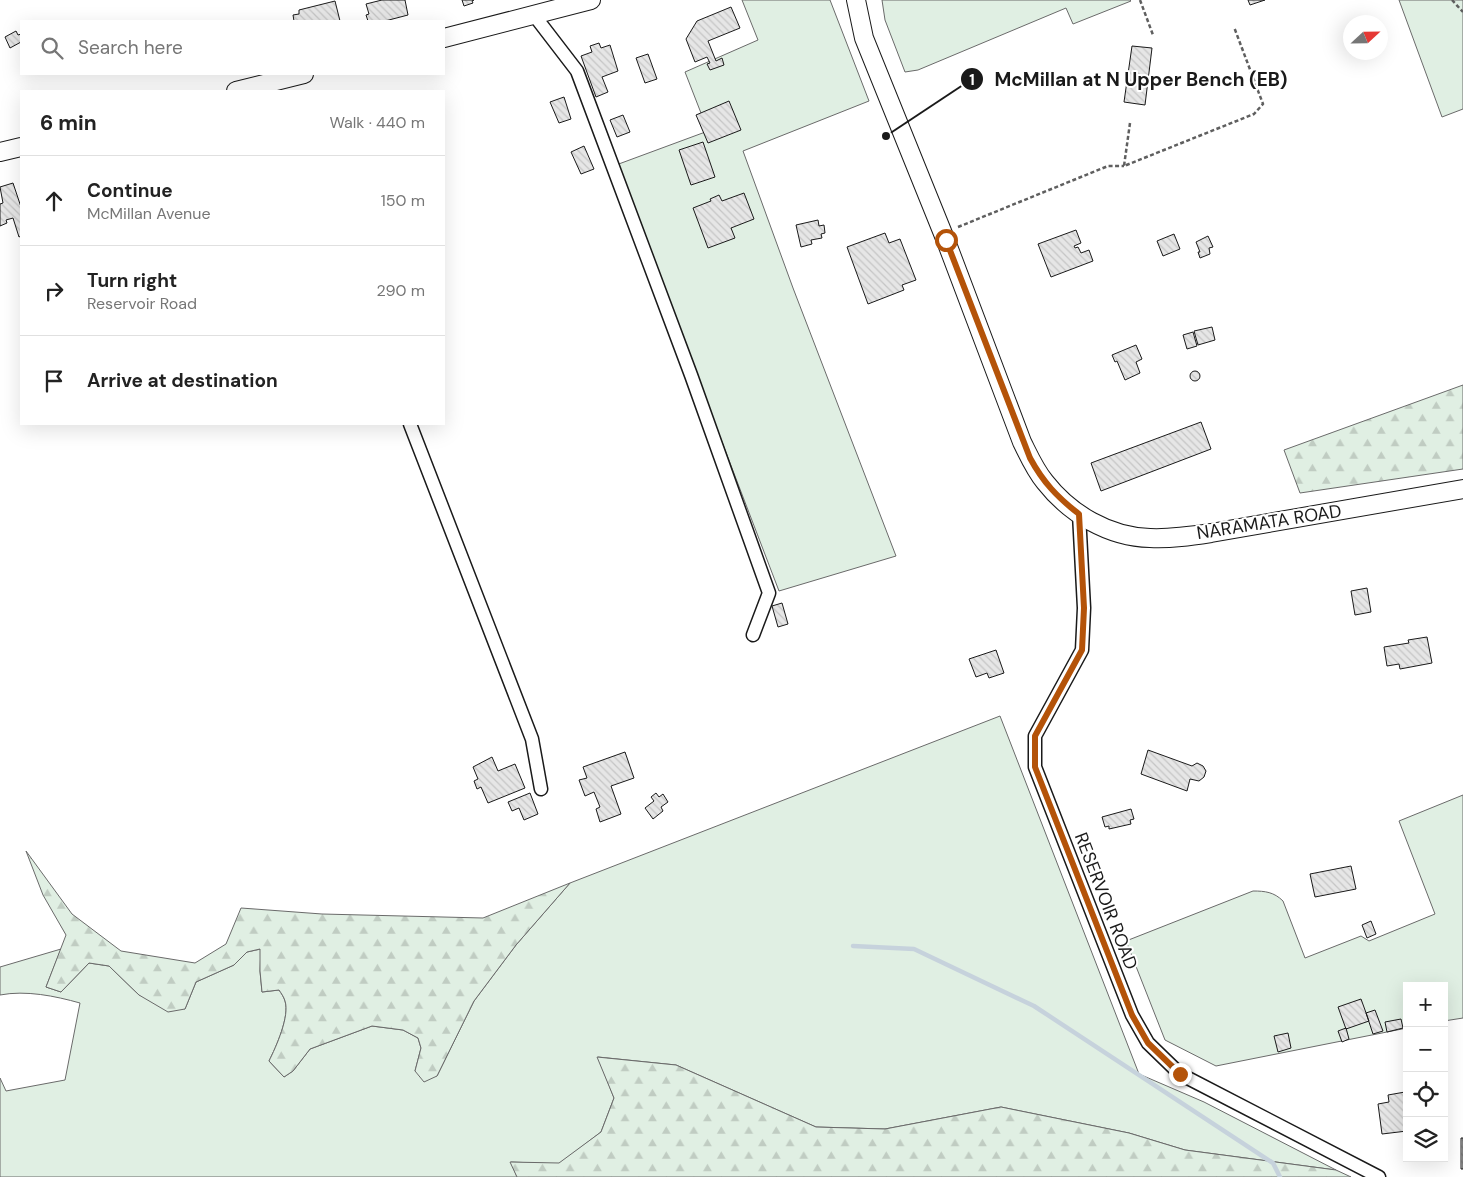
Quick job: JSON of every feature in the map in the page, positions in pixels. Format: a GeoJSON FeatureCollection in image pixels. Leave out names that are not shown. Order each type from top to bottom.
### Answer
{"type":"FeatureCollection","features":[{"type":"Feature","properties":{"kind":"main road"},"geometry":{"type":"LineString","coordinates":[[445,38],[591,0]]}},
{"type":"Feature","properties":{"kind":"main road","name":"NARAMATA ROAD"},"geometry":{"type":"LineString","coordinates":[[856,0],[864,38],[943,233],[1030,458],[1044,482],[1062,501],[1079,514],[1114,532],[1150,538],[1173,538],[1463,489]]}},
{"type":"Feature","properties":{"kind":"main road"},"geometry":{"type":"LineString","coordinates":[[245,90],[280,86],[302,75]]}},
{"type":"Feature","properties":{"kind":"main road"},"geometry":{"type":"LineString","coordinates":[[0,152],[20,146]]}},
{"type":"Feature","properties":{"kind":"street"},"geometry":{"type":"LineString","coordinates":[[534,15],[577,71],[691,375],[769,593],[753,635]]}},
{"type":"Feature","properties":{"kind":"street"},"geometry":{"type":"LineString","coordinates":[[410,425],[532,739],[541,789]]}},
{"type":"Feature","properties":{"kind":"street","name":"RESERVOIR ROAD"},"geometry":{"type":"LineString","coordinates":[[1079,514],[1084,608],[1082,650],[1035,736],[1035,767],[1132,1015],[1148,1043],[1180,1074],[1379,1177]]}},
{"type":"Feature","properties":{"kind":"path"},"geometry":{"type":"LineString","coordinates":[[1140,0],[1153,35]]}},
{"type":"Feature","properties":{"kind":"path"},"geometry":{"type":"LineString","coordinates":[[1452,0],[1463,12]]}},
{"type":"Feature","properties":{"kind":"path"},"geometry":{"type":"LineString","coordinates":[[943,233],[1108,166],[1124,166],[1254,114],[1263,104],[1234,27]]}},
{"type":"Feature","properties":{"kind":"path"},"geometry":{"type":"LineString","coordinates":[[1124,166],[1130,123]]}},
{"type":"Feature","properties":{"kind":"green space"},"geometry":{"type":"Polygon","coordinates":[[[742,0],[830,0],[869,101],[743,151],[793,288],[896,556],[779,591],[616,165],[708,131],[685,72],[758,40],[742,0]]]}},
{"type":"Feature","properties":{"kind":"green space"},"geometry":{"type":"Polygon","coordinates":[[[882,0],[1131,1],[1073,24],[1066,8],[918,70],[905,72],[885,20],[882,0]]]}},
{"type":"Feature","properties":{"kind":"green space"},"geometry":{"type":"Polygon","coordinates":[[[1399,0],[1463,0],[1463,109],[1442,117],[1399,0]]]}},
{"type":"Feature","properties":{"kind":"green space"},"geometry":{"type":"Polygon","coordinates":[[[1463,385],[1463,469],[1300,493],[1284,450],[1463,385]]]}},
{"type":"Feature","properties":{"kind":"green space"},"geometry":{"type":"Polygon","coordinates":[[[1000,716],[1139,1074],[1204,1102],[1336,1170],[1185,1150],[1129,1133],[1001,1107],[885,1129],[816,1127],[676,1065],[598,1057],[614,1098],[601,1132],[559,1164],[511,1162],[517,1177],[0,1177],[0,1078],[6,1091],[65,1080],[80,1003],[40,994],[0,995],[0,967],[61,949],[46,987],[61,992],[89,963],[109,966],[139,995],[185,1009],[196,982],[234,965],[247,952],[261,949],[260,971],[262,992],[279,990],[285,1001],[286,1015],[284,1023],[269,1061],[284,1077],[293,1071],[310,1049],[372,1026],[403,1030],[418,1038],[421,1048],[415,1071],[437,1076],[474,1001],[516,945],[570,883],[1000,716]]]}},
{"type":"Feature","properties":{"kind":"green space"},"geometry":{"type":"Polygon","coordinates":[[[1463,795],[1463,1018],[1448,1020],[1448,982],[1403,982],[1403,1029],[1216,1066],[1165,1040],[1126,941],[1253,891],[1269,893],[1283,901],[1305,958],[1361,936],[1369,941],[1435,914],[1399,821],[1463,795]]]}},
{"type":"Feature","properties":{"kind":"green space"},"geometry":{"type":"Polygon","coordinates":[[[26,851],[72,914],[121,951],[195,963],[226,944],[241,908],[322,914],[483,918],[570,883],[516,945],[474,1001],[437,1076],[424,1082],[415,1071],[421,1048],[418,1038],[403,1030],[372,1026],[310,1049],[293,1071],[284,1077],[269,1061],[284,1023],[286,1015],[285,1001],[279,990],[262,992],[260,949],[247,952],[234,965],[196,982],[185,1009],[168,1012],[139,995],[109,966],[89,963],[61,992],[46,987],[66,935],[43,895],[26,851]]]}},
{"type":"Feature","properties":{"kind":"green space"},"geometry":{"type":"Polygon","coordinates":[[[597,1057],[676,1065],[816,1127],[885,1129],[1001,1107],[1129,1133],[1185,1150],[1336,1170],[1351,1177],[517,1177],[510,1162],[559,1163],[601,1132],[614,1098],[597,1057]]]}},
{"type":"Feature","properties":{"kind":"building"},"geometry":{"type":"Polygon","coordinates":[[[382,0],[405,0],[408,15],[389,20],[368,20],[366,15],[369,14],[366,4],[382,0]]]}},
{"type":"Feature","properties":{"kind":"building"},"geometry":{"type":"Polygon","coordinates":[[[462,0],[474,0],[472,1],[473,3],[464,6],[462,0]]]}},
{"type":"Feature","properties":{"kind":"building"},"geometry":{"type":"Polygon","coordinates":[[[1248,0],[1265,0],[1250,5],[1248,0]]]}},
{"type":"Feature","properties":{"kind":"building"},"geometry":{"type":"Polygon","coordinates":[[[335,1],[340,20],[294,20],[293,15],[299,14],[299,10],[335,1]]]}},
{"type":"Feature","properties":{"kind":"building"},"geometry":{"type":"Polygon","coordinates":[[[731,7],[740,28],[708,41],[716,61],[722,58],[724,65],[710,70],[707,64],[710,63],[707,57],[695,62],[686,39],[697,21],[731,7]]]}},
{"type":"Feature","properties":{"kind":"building"},"geometry":{"type":"Polygon","coordinates":[[[16,31],[18,35],[20,34],[20,43],[10,48],[5,37],[16,31]]]}},
{"type":"Feature","properties":{"kind":"building"},"geometry":{"type":"Polygon","coordinates":[[[599,43],[601,48],[610,45],[618,71],[602,77],[608,92],[596,97],[581,56],[592,52],[590,46],[599,43]]]}},
{"type":"Feature","properties":{"kind":"building"},"geometry":{"type":"Polygon","coordinates":[[[1132,46],[1152,48],[1145,105],[1124,102],[1132,46]]]}},
{"type":"Feature","properties":{"kind":"building"},"geometry":{"type":"Polygon","coordinates":[[[648,54],[657,79],[645,83],[636,58],[648,54]]]}},
{"type":"Feature","properties":{"kind":"building"},"geometry":{"type":"Polygon","coordinates":[[[564,97],[571,119],[559,123],[550,102],[564,97]]]}},
{"type":"Feature","properties":{"kind":"building"},"geometry":{"type":"Polygon","coordinates":[[[729,101],[741,130],[708,143],[696,115],[729,101]]]}},
{"type":"Feature","properties":{"kind":"building"},"geometry":{"type":"Polygon","coordinates":[[[623,115],[630,132],[617,137],[610,120],[623,115]]]}},
{"type":"Feature","properties":{"kind":"building"},"geometry":{"type":"Polygon","coordinates":[[[703,142],[715,177],[691,185],[679,150],[703,142]]]}},
{"type":"Feature","properties":{"kind":"building"},"geometry":{"type":"Polygon","coordinates":[[[584,146],[594,169],[581,174],[571,152],[584,146]]]}},
{"type":"Feature","properties":{"kind":"building"},"geometry":{"type":"Polygon","coordinates":[[[13,183],[20,204],[19,237],[13,218],[6,220],[7,223],[0,226],[0,204],[3,203],[0,187],[13,183]]]}},
{"type":"Feature","properties":{"kind":"building"},"geometry":{"type":"Polygon","coordinates":[[[744,193],[754,219],[731,228],[735,238],[708,248],[693,208],[711,201],[710,199],[719,195],[722,201],[744,193]]]}},
{"type":"Feature","properties":{"kind":"building"},"geometry":{"type":"Polygon","coordinates":[[[818,220],[819,226],[824,225],[825,233],[821,234],[822,238],[811,240],[812,244],[801,247],[796,225],[818,220]]]}},
{"type":"Feature","properties":{"kind":"building"},"geometry":{"type":"Polygon","coordinates":[[[1076,230],[1081,243],[1074,246],[1075,248],[1078,247],[1081,253],[1089,250],[1093,261],[1051,277],[1038,244],[1076,230]]]}},
{"type":"Feature","properties":{"kind":"building"},"geometry":{"type":"Polygon","coordinates":[[[885,233],[889,243],[900,239],[916,280],[902,285],[904,290],[868,304],[847,247],[885,233]]]}},
{"type":"Feature","properties":{"kind":"building"},"geometry":{"type":"Polygon","coordinates":[[[1174,234],[1180,249],[1163,256],[1157,241],[1174,234]]]}},
{"type":"Feature","properties":{"kind":"building"},"geometry":{"type":"Polygon","coordinates":[[[1208,236],[1213,247],[1209,248],[1210,254],[1200,258],[1196,242],[1208,236]]]}},
{"type":"Feature","properties":{"kind":"building"},"geometry":{"type":"Polygon","coordinates":[[[1212,327],[1215,340],[1198,345],[1194,331],[1212,327]]]}},
{"type":"Feature","properties":{"kind":"building"},"geometry":{"type":"Polygon","coordinates":[[[1193,332],[1197,346],[1187,349],[1183,335],[1193,332]]]}},
{"type":"Feature","properties":{"kind":"building"},"geometry":{"type":"Polygon","coordinates":[[[1136,345],[1142,359],[1136,362],[1140,373],[1125,380],[1117,361],[1115,362],[1112,355],[1136,345]]]}},
{"type":"Feature","properties":{"kind":"building"},"geometry":{"type":"Polygon","coordinates":[[[1193,371],[1197,371],[1200,376],[1199,380],[1193,381],[1190,378],[1190,374],[1193,371]]]}},
{"type":"Feature","properties":{"kind":"building"},"geometry":{"type":"Polygon","coordinates":[[[1201,422],[1211,449],[1101,491],[1091,463],[1201,422]]]}},
{"type":"Feature","properties":{"kind":"building"},"geometry":{"type":"Polygon","coordinates":[[[1367,588],[1371,612],[1355,615],[1351,591],[1367,588]]]}},
{"type":"Feature","properties":{"kind":"building"},"geometry":{"type":"Polygon","coordinates":[[[782,603],[788,624],[778,627],[772,606],[782,603]]]}},
{"type":"Feature","properties":{"kind":"building"},"geometry":{"type":"Polygon","coordinates":[[[1427,637],[1432,663],[1400,669],[1399,664],[1387,666],[1384,647],[1409,643],[1408,640],[1427,637]]]}},
{"type":"Feature","properties":{"kind":"building"},"geometry":{"type":"Polygon","coordinates":[[[996,650],[1004,673],[989,678],[987,673],[976,677],[969,659],[996,650]]]}},
{"type":"Feature","properties":{"kind":"building"},"geometry":{"type":"Polygon","coordinates":[[[1148,750],[1192,766],[1197,763],[1203,766],[1206,771],[1204,777],[1199,781],[1190,779],[1187,791],[1141,774],[1148,750]]]}},
{"type":"Feature","properties":{"kind":"building"},"geometry":{"type":"Polygon","coordinates":[[[625,752],[634,778],[611,786],[621,814],[600,822],[596,809],[600,807],[594,792],[585,796],[579,780],[587,778],[583,767],[625,752]]]}},
{"type":"Feature","properties":{"kind":"building"},"geometry":{"type":"Polygon","coordinates":[[[492,757],[498,771],[515,764],[525,788],[488,803],[481,787],[477,789],[474,781],[478,779],[473,767],[492,757]]]}},
{"type":"Feature","properties":{"kind":"building"},"geometry":{"type":"Polygon","coordinates":[[[530,793],[538,814],[524,820],[519,808],[512,811],[508,802],[530,793]]]}},
{"type":"Feature","properties":{"kind":"building"},"geometry":{"type":"Polygon","coordinates":[[[656,793],[659,797],[663,794],[668,802],[661,807],[663,811],[653,819],[645,808],[654,801],[651,797],[656,793]]]}},
{"type":"Feature","properties":{"kind":"building"},"geometry":{"type":"Polygon","coordinates":[[[1131,809],[1134,819],[1130,820],[1131,824],[1109,829],[1109,826],[1105,827],[1102,817],[1131,809]]]}},
{"type":"Feature","properties":{"kind":"building"},"geometry":{"type":"Polygon","coordinates":[[[1351,866],[1356,889],[1315,897],[1310,874],[1351,866]]]}},
{"type":"Feature","properties":{"kind":"building"},"geometry":{"type":"Polygon","coordinates":[[[1371,921],[1376,934],[1367,938],[1362,925],[1371,921]]]}},
{"type":"Feature","properties":{"kind":"building"},"geometry":{"type":"Polygon","coordinates":[[[1361,999],[1369,1021],[1346,1029],[1338,1007],[1361,999]]]}},
{"type":"Feature","properties":{"kind":"building"},"geometry":{"type":"Polygon","coordinates":[[[1375,1010],[1383,1031],[1373,1034],[1366,1013],[1375,1010]]]}},
{"type":"Feature","properties":{"kind":"building"},"geometry":{"type":"Polygon","coordinates":[[[1401,1019],[1403,1028],[1387,1032],[1385,1022],[1401,1019]]]}},
{"type":"Feature","properties":{"kind":"building"},"geometry":{"type":"Polygon","coordinates":[[[1346,1028],[1349,1039],[1342,1042],[1338,1031],[1346,1028]]]}},
{"type":"Feature","properties":{"kind":"building"},"geometry":{"type":"Polygon","coordinates":[[[1288,1033],[1291,1048],[1278,1052],[1274,1036],[1288,1033]]]}},
{"type":"Feature","properties":{"kind":"building"},"geometry":{"type":"Polygon","coordinates":[[[1403,1092],[1403,1131],[1382,1134],[1378,1104],[1389,1102],[1388,1095],[1403,1092]]]}},
{"type":"Feature","properties":{"kind":"building"},"geometry":{"type":"Polygon","coordinates":[[[1461,1138],[1463,1138],[1463,1169],[1461,1169],[1461,1138]]]}},
{"type":"Feature","properties":{"kind":"waterway"},"geometry":{"type":"LineString","coordinates":[[853,946],[914,949],[1034,1006],[1273,1163],[1280,1177]]}},
{"type":"Feature","properties":{"kind":"place","name":"McMillan at N Upper Bench (EB)"},"geometry":{"type":"Point","coordinates":[886,136]}},
{"type":"Feature","properties":{"kind":"route"},"geometry":{"type":"LineString","coordinates":[[946,240],[1022,442],[1044,482],[1062,501],[1079,514],[1084,608],[1082,650],[1035,736],[1035,767],[1132,1015],[1148,1043],[1180,1074]]}}]}
